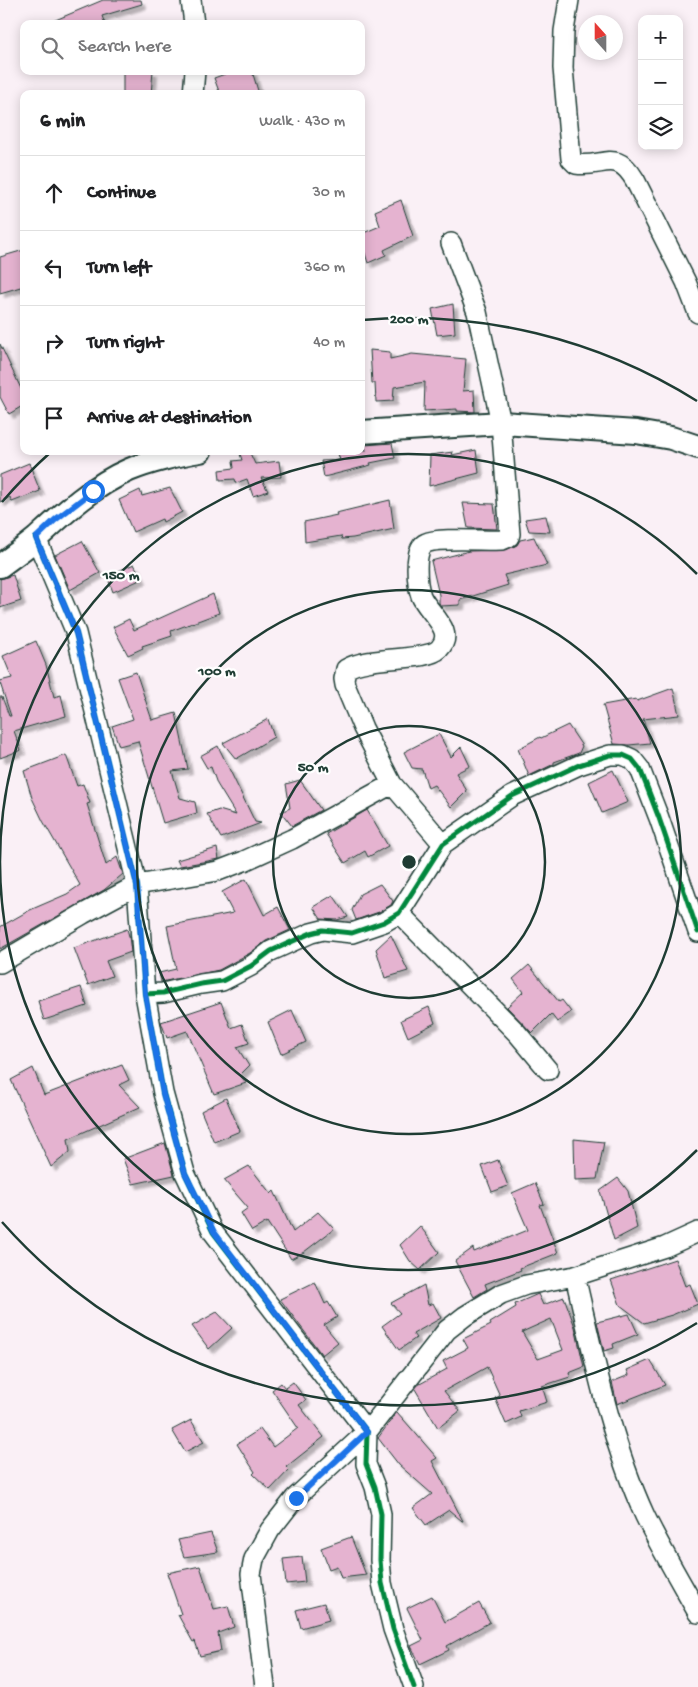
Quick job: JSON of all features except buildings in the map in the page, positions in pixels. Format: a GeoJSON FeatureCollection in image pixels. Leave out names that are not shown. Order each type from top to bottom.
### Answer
{"type":"FeatureCollection","features":[{"type":"Feature","properties":{"kind":"street"},"geometry":{"type":"LineString","coordinates":[[191,0],[194,20]]}},
{"type":"Feature","properties":{"kind":"street"},"geometry":{"type":"LineString","coordinates":[[569,0],[564,31],[564,68],[571,159],[576,164],[581,165],[608,161],[621,163],[626,167],[636,180],[686,282],[698,312]]}},
{"type":"Feature","properties":{"kind":"street"},"geometry":{"type":"LineString","coordinates":[[193,90],[195,75]]}},
{"type":"Feature","properties":{"kind":"street"},"geometry":{"type":"LineString","coordinates":[[443,844],[392,784],[363,728],[345,686],[345,673],[346,669],[359,663],[429,655],[439,649],[442,644],[445,638],[443,628],[422,598],[420,592],[417,557],[420,546],[424,543],[436,541],[497,540],[510,537],[502,424],[477,312],[451,243]]}},
{"type":"Feature","properties":{"kind":"street"},"geometry":{"type":"LineString","coordinates":[[365,432],[502,424],[636,432],[671,438],[698,446]]}},
{"type":"Feature","properties":{"kind":"street"},"geometry":{"type":"LineString","coordinates":[[0,566],[93,491],[130,470],[179,455]]}},
{"type":"Feature","properties":{"kind":"street"},"geometry":{"type":"LineString","coordinates":[[36,538],[76,633],[137,885],[145,994],[163,1094],[185,1173],[214,1232],[367,1432],[366,1464],[375,1486],[381,1514],[380,1560],[382,1583],[393,1629],[414,1687]]}},
{"type":"Feature","properties":{"kind":"street"},"geometry":{"type":"LineString","coordinates":[[145,994],[163,993],[222,981],[251,966],[272,951],[311,933],[323,930],[352,933],[384,922],[399,913],[443,844],[512,796],[578,765],[610,756],[623,755],[632,759],[640,769],[698,932]]}},
{"type":"Feature","properties":{"kind":"street"},"geometry":{"type":"LineString","coordinates":[[0,963],[83,914],[137,885],[218,871],[244,861],[292,839],[392,784]]}},
{"type":"Feature","properties":{"kind":"street"},"geometry":{"type":"LineString","coordinates":[[399,913],[517,1033],[548,1070]]}},
{"type":"Feature","properties":{"kind":"street"},"geometry":{"type":"LineString","coordinates":[[265,1687],[251,1574],[254,1559],[270,1530],[296,1498],[367,1432],[447,1330],[465,1316],[501,1294],[526,1285],[575,1276],[665,1247],[698,1232]]}},
{"type":"Feature","properties":{"kind":"street"},"geometry":{"type":"LineString","coordinates":[[575,1276],[601,1388],[617,1443],[645,1516],[698,1613]]}},
{"type":"Feature","properties":{"kind":"cycle path"},"geometry":{"type":"LineString","coordinates":[[36,538],[76,633],[137,885],[145,994],[163,1093],[185,1173],[213,1232],[367,1432],[366,1464],[375,1487],[381,1514],[380,1560],[382,1583],[393,1629],[414,1687]]}},
{"type":"Feature","properties":{"kind":"cycle path"},"geometry":{"type":"LineString","coordinates":[[145,994],[163,993],[222,981],[251,966],[271,951],[311,933],[323,930],[352,933],[384,922],[399,913],[443,844],[512,796],[579,765],[610,755],[623,755],[632,759],[640,769],[698,932]]}},
{"type":"Feature","properties":{"kind":"route"},"geometry":{"type":"LineString","coordinates":[[93,491],[55,520],[36,538],[76,633],[137,885],[145,994],[163,1094],[185,1173],[214,1232],[367,1432],[296,1498]]}}]}
